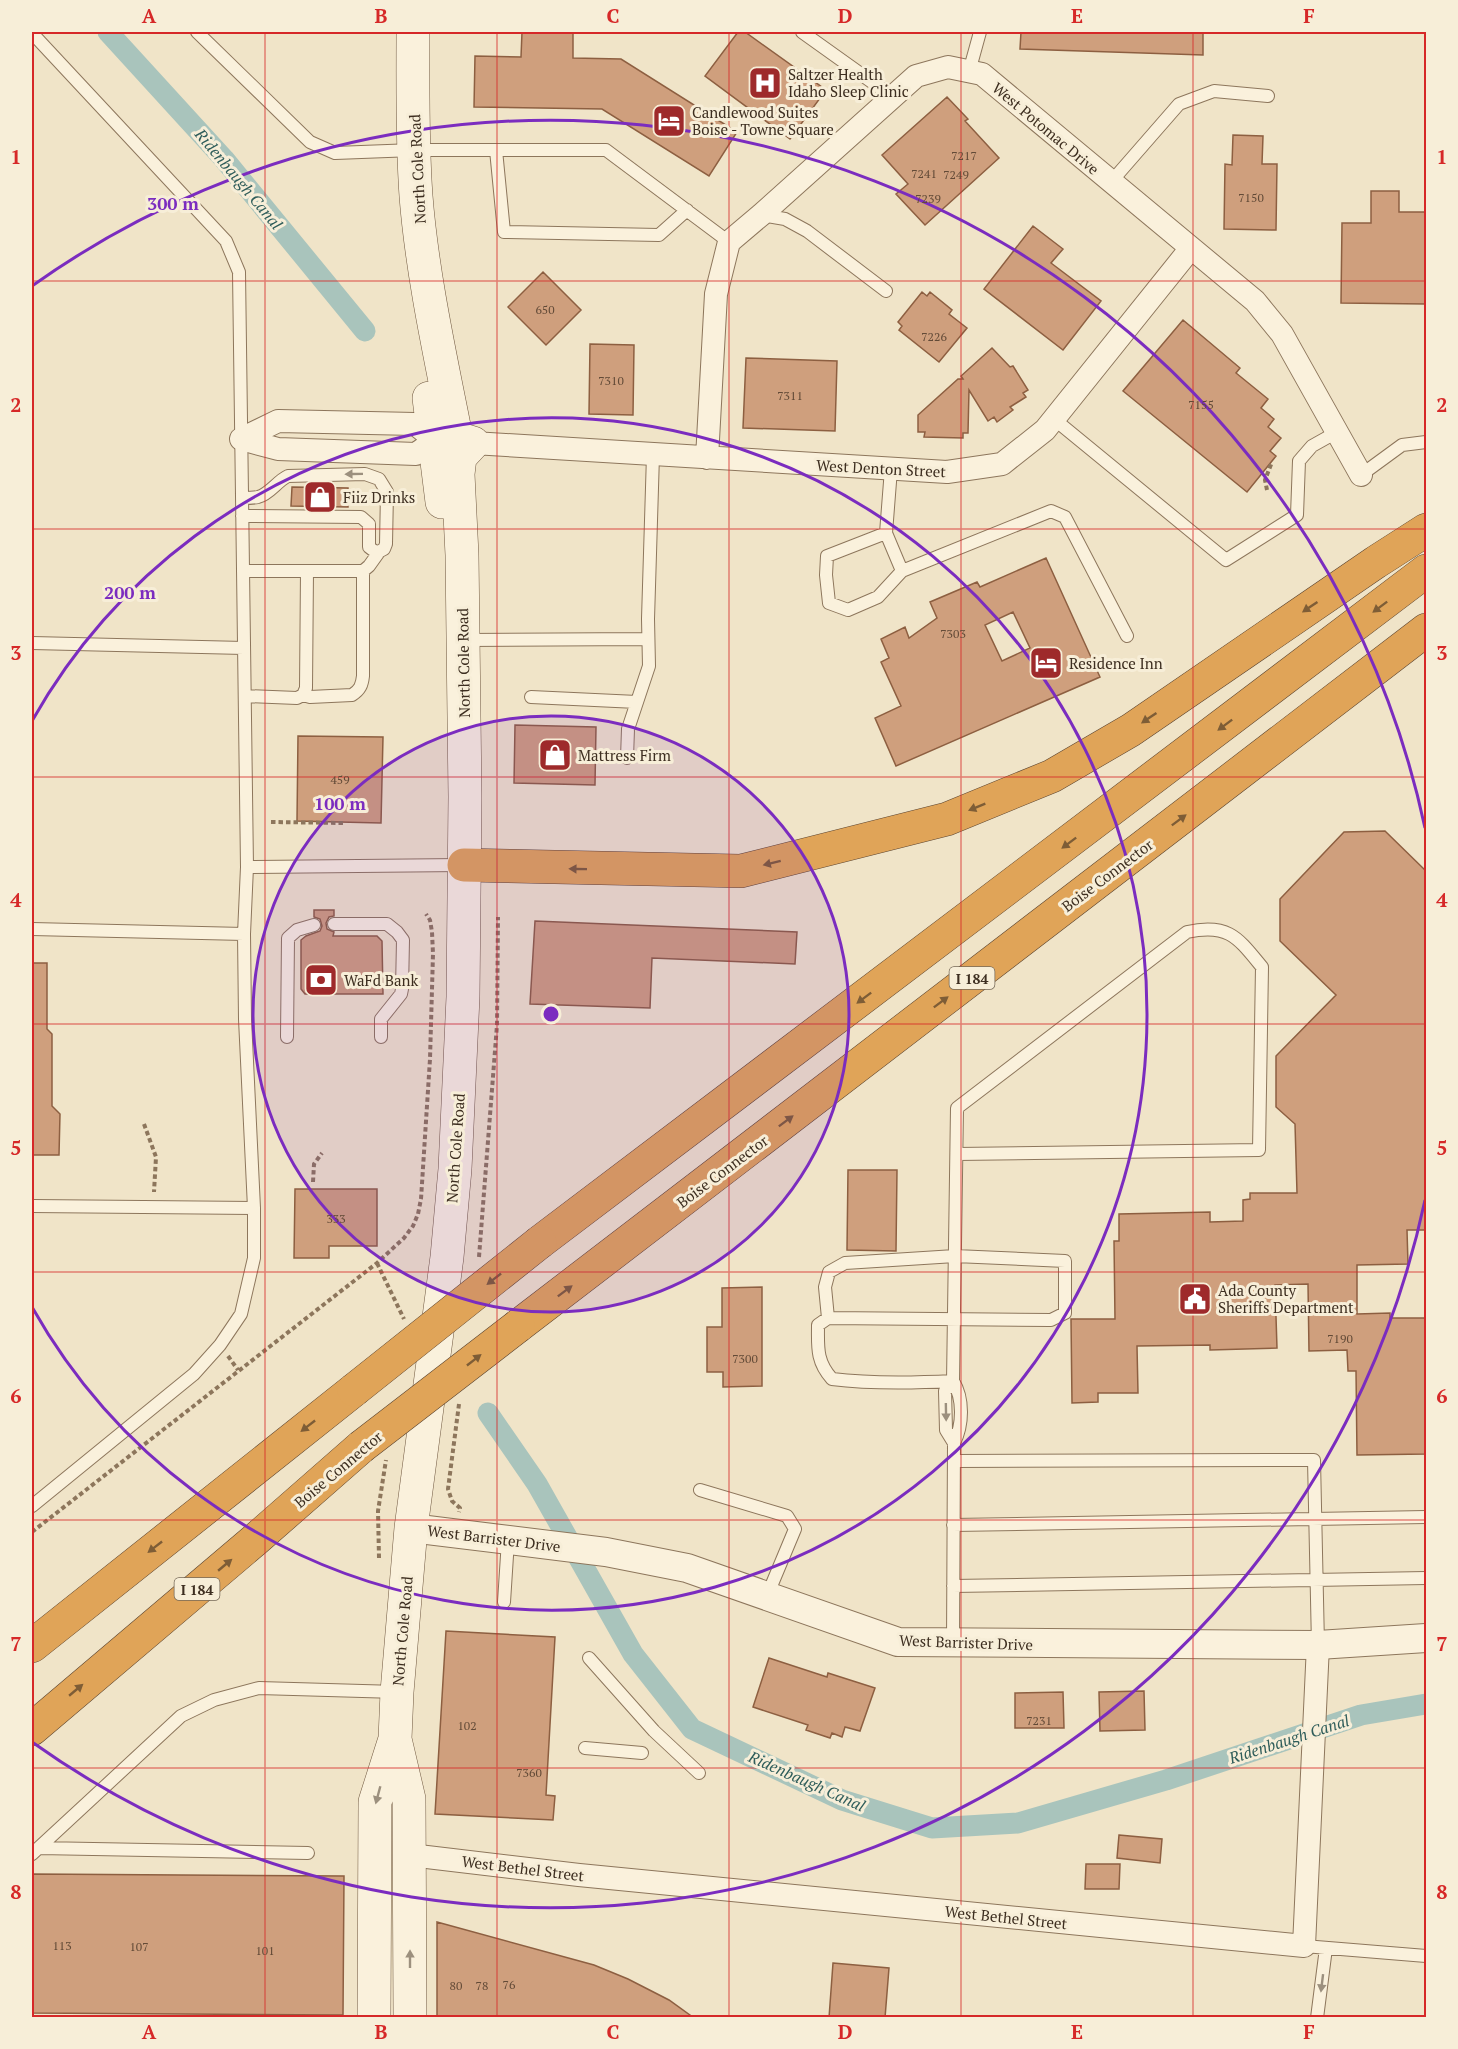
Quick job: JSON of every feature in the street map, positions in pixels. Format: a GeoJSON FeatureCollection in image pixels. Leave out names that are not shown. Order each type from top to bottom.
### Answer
{"type":"FeatureCollection","features":[{"type":"Feature","properties":{"kind":"highway"},"geometry":{"type":"LineString","coordinates":[[464,866],[741,871],[947,819],[1052,776],[1131,730],[1426,530]]}},
{"type":"Feature","properties":{"kind":"highway"},"geometry":{"type":"LineString","coordinates":[[32,1646],[540,1242],[1426,571]]}},
{"type":"Feature","properties":{"kind":"highway","name":"Boise Connector"},"geometry":{"type":"LineString","coordinates":[[32,1729],[361,1447],[1426,630]]}},
{"type":"Feature","properties":{"kind":"main road","name":"North Cole Road"},"geometry":{"type":"LineString","coordinates":[[374,2018],[375,1802],[395,1739],[411,1528],[447,1257],[455,1169],[463,997],[462,555],[476,529],[473,443],[450,331],[432,306],[418,210],[414,150],[413,32]]}},
{"type":"Feature","properties":{"kind":"main road"},"geometry":{"type":"LineString","coordinates":[[432,306],[420,336],[445,530],[462,555]]}},
{"type":"Feature","properties":{"kind":"main road","name":"North Cole Road"},"geometry":{"type":"LineString","coordinates":[[395,1739],[409,1799],[410,2018]]}},
{"type":"Feature","properties":{"kind":"street","name":"West Potomac Drive"},"geometry":{"type":"LineString","coordinates":[[729,242],[916,76],[948,67],[982,74],[1255,301],[1282,334],[1361,475]]}},
{"type":"Feature","properties":{"kind":"street"},"geometry":{"type":"LineString","coordinates":[[707,458],[716,294],[729,242]]}},
{"type":"Feature","properties":{"kind":"street","name":"West Denton Street"},"geometry":{"type":"LineString","coordinates":[[473,443],[947,472],[1002,464],[1054,419],[1191,248]]}},
{"type":"Feature","properties":{"kind":"street"},"geometry":{"type":"LineString","coordinates":[[241,439],[278,421],[415,424],[435,440]]}},
{"type":"Feature","properties":{"kind":"street","name":"West Barrister Drive"},"geometry":{"type":"LineString","coordinates":[[411,1528],[606,1552],[687,1568],[898,1642],[1318,1645],[1426,1638]]}},
{"type":"Feature","properties":{"kind":"street"},"geometry":{"type":"LineString","coordinates":[[1315,1947],[1312,1746],[1318,1645]]}},
{"type":"Feature","properties":{"kind":"street","name":"West Bethel Street"},"geometry":{"type":"LineString","coordinates":[[410,1855],[590,1876],[1315,1947]]}},
{"type":"Feature","properties":{"kind":"lane"},"geometry":{"type":"LineString","coordinates":[[197,32],[310,142],[335,153],[414,150],[606,150],[729,242]]}},
{"type":"Feature","properties":{"kind":"lane"},"geometry":{"type":"LineString","coordinates":[[802,32],[893,97]]}},
{"type":"Feature","properties":{"kind":"lane"},"geometry":{"type":"LineString","coordinates":[[969,72],[980,32]]}},
{"type":"Feature","properties":{"kind":"lane"},"geometry":{"type":"LineString","coordinates":[[32,33],[226,241],[239,272],[247,867],[244,934],[245,1019],[254,1208],[254,1258],[241,1314],[220,1345],[194,1374],[32,1506]]}},
{"type":"Feature","properties":{"kind":"lane"},"geometry":{"type":"LineString","coordinates":[[1111,182],[1179,104],[1214,91],[1268,96]]}},
{"type":"Feature","properties":{"kind":"lane"},"geometry":{"type":"LineString","coordinates":[[496,150],[504,232],[659,235],[687,210]]}},
{"type":"Feature","properties":{"kind":"lane"},"geometry":{"type":"LineString","coordinates":[[761,215],[785,219],[807,231],[886,291]]}},
{"type":"Feature","properties":{"kind":"lane"},"geometry":{"type":"LineString","coordinates":[[1054,419],[1226,560],[1297,515],[1299,461],[1312,446],[1336,432]]}},
{"type":"Feature","properties":{"kind":"lane"},"geometry":{"type":"LineString","coordinates":[[1361,475],[1402,445],[1426,442]]}},
{"type":"Feature","properties":{"kind":"lane"},"geometry":{"type":"LineString","coordinates":[[627,758],[628,729],[649,666],[653,455]]}},
{"type":"Feature","properties":{"kind":"lane"},"geometry":{"type":"LineString","coordinates":[[891,469],[885,533],[902,571]]}},
{"type":"Feature","properties":{"kind":"lane"},"geometry":{"type":"LineString","coordinates":[[242,498],[266,494],[280,479],[288,476],[365,474],[379,479],[387,492],[387,534],[384,549],[363,571],[243,572]]}},
{"type":"Feature","properties":{"kind":"lane"},"geometry":{"type":"LineString","coordinates":[[885,533],[827,556],[826,575],[829,603],[848,610],[878,597],[902,571],[1052,511],[1065,517],[1127,636]]}},
{"type":"Feature","properties":{"kind":"lane"},"geometry":{"type":"LineString","coordinates":[[242,516],[362,517],[369,524],[369,547],[379,552]]}},
{"type":"Feature","properties":{"kind":"lane"},"geometry":{"type":"LineString","coordinates":[[244,696],[297,698],[303,695],[306,688],[307,571]]}},
{"type":"Feature","properties":{"kind":"lane"},"geometry":{"type":"LineString","coordinates":[[303,695],[310,697],[352,695],[358,692],[361,686],[363,676],[363,571]]}},
{"type":"Feature","properties":{"kind":"lane"},"geometry":{"type":"LineString","coordinates":[[463,640],[648,639]]}},
{"type":"Feature","properties":{"kind":"lane"},"geometry":{"type":"LineString","coordinates":[[32,643],[244,648]]}},
{"type":"Feature","properties":{"kind":"lane"},"geometry":{"type":"LineString","coordinates":[[531,697],[637,702]]}},
{"type":"Feature","properties":{"kind":"lane"},"geometry":{"type":"LineString","coordinates":[[247,867],[464,866]]}},
{"type":"Feature","properties":{"kind":"lane"},"geometry":{"type":"LineString","coordinates":[[334,924],[387,924],[403,940],[402,989],[381,1019],[381,1036]]}},
{"type":"Feature","properties":{"kind":"lane"},"geometry":{"type":"LineString","coordinates":[[287,1036],[288,938],[297,930],[314,925]]}},
{"type":"Feature","properties":{"kind":"lane"},"geometry":{"type":"LineString","coordinates":[[953,1643],[954,1443],[960,1431],[960,1393],[953,1381],[957,1108],[1187,932],[1203,928],[1222,930],[1237,936],[1263,967],[1259,1150],[957,1154]]}},
{"type":"Feature","properties":{"kind":"lane"},"geometry":{"type":"LineString","coordinates":[[32,929],[244,934]]}},
{"type":"Feature","properties":{"kind":"lane"},"geometry":{"type":"LineString","coordinates":[[32,1206],[254,1208]]}},
{"type":"Feature","properties":{"kind":"lane"},"geometry":{"type":"LineString","coordinates":[[828,1318],[825,1287],[829,1272],[845,1263],[955,1256],[1065,1261],[1065,1313],[1051,1320],[828,1318],[818,1325],[818,1356],[824,1370],[832,1379],[922,1383],[953,1381]]}},
{"type":"Feature","properties":{"kind":"lane"},"geometry":{"type":"LineString","coordinates":[[954,1461],[1314,1460],[1318,1645]]}},
{"type":"Feature","properties":{"kind":"lane"},"geometry":{"type":"LineString","coordinates":[[700,1490],[787,1516],[791,1522],[795,1529],[767,1596]]}},
{"type":"Feature","properties":{"kind":"lane"},"geometry":{"type":"LineString","coordinates":[[953,1525],[1426,1517]]}},
{"type":"Feature","properties":{"kind":"lane"},"geometry":{"type":"LineString","coordinates":[[504,1602],[508,1540]]}},
{"type":"Feature","properties":{"kind":"lane"},"geometry":{"type":"LineString","coordinates":[[953,1586],[1426,1578]]}},
{"type":"Feature","properties":{"kind":"lane"},"geometry":{"type":"LineString","coordinates":[[589,1658],[654,1731],[699,1773]]}},
{"type":"Feature","properties":{"kind":"lane"},"geometry":{"type":"LineString","coordinates":[[35,1851],[182,1716],[214,1700],[259,1689],[397,1692]]}},
{"type":"Feature","properties":{"kind":"lane"},"geometry":{"type":"LineString","coordinates":[[585,1748],[642,1753]]}},
{"type":"Feature","properties":{"kind":"lane"},"geometry":{"type":"LineString","coordinates":[[35,1851],[308,1853]]}},
{"type":"Feature","properties":{"kind":"lane"},"geometry":{"type":"LineString","coordinates":[[1317,2018],[1315,1947],[1426,1956]]}},
{"type":"Feature","properties":{"kind":"path"},"geometry":{"type":"LineString","coordinates":[[1267,490],[1265,480],[1272,462]]}},
{"type":"Feature","properties":{"kind":"path"},"geometry":{"type":"LineString","coordinates":[[271,822],[344,823]]}},
{"type":"Feature","properties":{"kind":"path"},"geometry":{"type":"LineString","coordinates":[[32,1532],[377,1263],[404,1238],[413,1226],[418,1214],[423,1184],[430,1059],[433,954],[432,932],[426,914]]}},
{"type":"Feature","properties":{"kind":"path"},"geometry":{"type":"LineString","coordinates":[[495,1052],[498,917]]}},
{"type":"Feature","properties":{"kind":"path"},"geometry":{"type":"LineString","coordinates":[[144,1124],[156,1157],[155,1186]]}},
{"type":"Feature","properties":{"kind":"path"},"geometry":{"type":"LineString","coordinates":[[313,1182],[314,1164],[322,1153]]}},
{"type":"Feature","properties":{"kind":"building","name":"Candlewood Suites Boise - Towne Square"},"geometry":{"type":"Polygon","coordinates":[[[522,32],[573,32],[573,58],[621,59],[737,132],[709,176],[602,109],[474,107],[475,56],[521,57],[522,32]]]}},
{"type":"Feature","properties":{"kind":"building","name":"Saltzer Health Idaho Sleep Clinic"},"geometry":{"type":"Polygon","coordinates":[[[738,32],[745,32],[826,90],[790,139],[705,76],[738,32]]]}},
{"type":"Feature","properties":{"kind":"building"},"geometry":{"type":"Polygon","coordinates":[[[1021,32],[1203,32],[1203,55],[1020,49],[1021,32]]]}},
{"type":"Feature","properties":{"kind":"building"},"geometry":{"type":"Polygon","coordinates":[[[947,97],[968,119],[965,121],[999,158],[925,225],[896,194],[908,184],[882,155],[947,97]]]}},
{"type":"Feature","properties":{"kind":"building"},"geometry":{"type":"Polygon","coordinates":[[[1233,135],[1263,136],[1262,164],[1277,164],[1276,230],[1224,229],[1225,164],[1232,165],[1233,135]]]}},
{"type":"Feature","properties":{"kind":"building"},"geometry":{"type":"Polygon","coordinates":[[[1371,191],[1399,191],[1399,212],[1426,212],[1426,304],[1341,303],[1342,223],[1371,223],[1371,191]]]}},
{"type":"Feature","properties":{"kind":"building"},"geometry":{"type":"Polygon","coordinates":[[[1033,226],[1063,249],[1051,263],[1101,301],[1063,350],[984,289],[1033,226]]]}},
{"type":"Feature","properties":{"kind":"building"},"geometry":{"type":"Polygon","coordinates":[[[543,272],[581,310],[546,345],[508,307],[543,272]]]}},
{"type":"Feature","properties":{"kind":"building"},"geometry":{"type":"Polygon","coordinates":[[[922,292],[927,296],[930,292],[952,310],[949,314],[967,328],[939,362],[899,330],[902,326],[898,322],[922,292]]]}},
{"type":"Feature","properties":{"kind":"building"},"geometry":{"type":"Polygon","coordinates":[[[1183,320],[1240,368],[1236,373],[1268,399],[1261,408],[1274,419],[1268,427],[1281,438],[1270,451],[1276,456],[1247,492],[1123,391],[1183,320]]]}},
{"type":"Feature","properties":{"kind":"building"},"geometry":{"type":"Polygon","coordinates":[[[590,344],[634,345],[633,415],[589,414],[590,344]]]}},
{"type":"Feature","properties":{"kind":"building"},"geometry":{"type":"Polygon","coordinates":[[[992,348],[1010,367],[1013,366],[1028,390],[1023,393],[1026,397],[1010,407],[1013,410],[997,422],[994,417],[988,421],[969,390],[968,433],[963,433],[963,438],[924,437],[925,432],[918,432],[918,415],[958,379],[963,379],[961,376],[992,348]]]}},
{"type":"Feature","properties":{"kind":"building"},"geometry":{"type":"Polygon","coordinates":[[[746,358],[837,361],[835,431],[743,428],[746,358]]]}},
{"type":"Feature","properties":{"kind":"building","name":"Fiiz Drinks"},"geometry":{"type":"Polygon","coordinates":[[[292,487],[348,488],[348,507],[291,506],[292,487]]]}},
{"type":"Feature","properties":{"kind":"building","name":"Residence Inn"},"geometry":{"type":"Polygon","coordinates":[[[1046,558],[1100,677],[896,766],[875,718],[901,706],[881,662],[889,658],[881,639],[905,627],[909,638],[937,618],[930,602],[977,582],[980,587],[1046,558]],[[1013,612],[985,625],[1002,661],[1030,648],[1013,612]]]}},
{"type":"Feature","properties":{"kind":"building","name":"Mattress Firm"},"geometry":{"type":"Polygon","coordinates":[[[515,725],[596,727],[595,785],[514,783],[515,725]]]}},
{"type":"Feature","properties":{"kind":"building"},"geometry":{"type":"Polygon","coordinates":[[[298,736],[383,737],[381,823],[297,821],[298,736]]]}},
{"type":"Feature","properties":{"kind":"building"},"geometry":{"type":"Polygon","coordinates":[[[1385,831],[1426,871],[1426,1230],[1407,1230],[1408,1264],[1357,1265],[1357,1314],[1390,1313],[1390,1318],[1426,1318],[1426,1454],[1357,1455],[1356,1371],[1348,1371],[1347,1350],[1309,1351],[1308,1284],[1275,1285],[1277,1348],[1210,1350],[1210,1345],[1137,1346],[1138,1393],[1098,1393],[1098,1402],[1072,1403],[1071,1319],[1115,1319],[1114,1241],[1119,1241],[1119,1214],[1210,1212],[1210,1222],[1243,1221],[1243,1200],[1250,1199],[1250,1193],[1297,1193],[1295,1124],[1276,1107],[1276,1056],[1336,995],[1280,941],[1280,899],[1344,832],[1385,831]]]}},
{"type":"Feature","properties":{"kind":"building"},"geometry":{"type":"Polygon","coordinates":[[[314,910],[334,910],[334,916],[329,917],[326,923],[327,929],[334,932],[333,936],[377,936],[382,941],[383,994],[305,994],[301,989],[301,940],[320,931],[322,926],[320,919],[314,917],[314,910]]]}},
{"type":"Feature","properties":{"kind":"building"},"geometry":{"type":"Polygon","coordinates":[[[535,921],[797,932],[795,964],[652,958],[650,1008],[530,1004],[535,921]]]}},
{"type":"Feature","properties":{"kind":"building"},"geometry":{"type":"Polygon","coordinates":[[[32,963],[47,963],[47,1029],[52,1034],[52,1106],[60,1114],[59,1155],[32,1155],[32,963]]]}},
{"type":"Feature","properties":{"kind":"building"},"geometry":{"type":"Polygon","coordinates":[[[848,1170],[897,1170],[896,1251],[847,1250],[848,1170]]]}},
{"type":"Feature","properties":{"kind":"building"},"geometry":{"type":"Polygon","coordinates":[[[295,1189],[377,1189],[377,1246],[329,1246],[329,1258],[294,1258],[295,1189]]]}},
{"type":"Feature","properties":{"kind":"building"},"geometry":{"type":"Polygon","coordinates":[[[762,1287],[762,1386],[723,1387],[723,1372],[707,1372],[707,1327],[722,1327],[722,1288],[762,1287]]]}},
{"type":"Feature","properties":{"kind":"building"},"geometry":{"type":"Polygon","coordinates":[[[446,1631],[555,1637],[546,1795],[555,1796],[553,1820],[435,1814],[446,1631]]]}},
{"type":"Feature","properties":{"kind":"building"},"geometry":{"type":"Polygon","coordinates":[[[769,1658],[827,1677],[828,1673],[875,1688],[860,1731],[845,1727],[842,1737],[832,1733],[830,1738],[806,1730],[808,1725],[753,1707],[769,1658]]]}},
{"type":"Feature","properties":{"kind":"building"},"geometry":{"type":"Polygon","coordinates":[[[1144,1691],[1145,1730],[1100,1731],[1099,1692],[1144,1691]]]}},
{"type":"Feature","properties":{"kind":"building"},"geometry":{"type":"Polygon","coordinates":[[[1063,1692],[1064,1728],[1015,1728],[1015,1693],[1063,1692]]]}},
{"type":"Feature","properties":{"kind":"building"},"geometry":{"type":"Polygon","coordinates":[[[1119,1835],[1162,1839],[1160,1863],[1117,1858],[1119,1835]]]}},
{"type":"Feature","properties":{"kind":"building"},"geometry":{"type":"Polygon","coordinates":[[[1086,1864],[1120,1864],[1119,1889],[1085,1889],[1086,1864]]]}},
{"type":"Feature","properties":{"kind":"building"},"geometry":{"type":"Polygon","coordinates":[[[32,1874],[344,1876],[343,2015],[32,2013],[32,1874]]]}},
{"type":"Feature","properties":{"kind":"building"},"geometry":{"type":"Polygon","coordinates":[[[437,1922],[594,1965],[669,2000],[694,2018],[437,2018],[437,1922]]]}},
{"type":"Feature","properties":{"kind":"building"},"geometry":{"type":"Polygon","coordinates":[[[833,1963],[889,1968],[885,2018],[829,2018],[833,1963]]]}},
{"type":"Feature","properties":{"kind":"waterway","name":"Ridenbaugh Canal"},"geometry":{"type":"LineString","coordinates":[[108,32],[224,159],[365,331]]}},
{"type":"Feature","properties":{"kind":"waterway","name":"Ridenbaugh Canal"},"geometry":{"type":"LineString","coordinates":[[488,1413],[537,1484],[633,1654],[692,1729],[842,1800],[932,1828],[1018,1823],[1166,1780],[1361,1715],[1426,1704]]}},
{"type":"Feature","properties":{"kind":"place","name":"Saltzer Health Idaho Sleep Clinic"},"geometry":{"type":"Point","coordinates":[765,83]}},
{"type":"Feature","properties":{"kind":"place","name":"Candlewood Suites Boise - Towne Square"},"geometry":{"type":"Point","coordinates":[669,121]}},
{"type":"Feature","properties":{"kind":"place","name":"Fiiz Drinks"},"geometry":{"type":"Point","coordinates":[320,497]}},
{"type":"Feature","properties":{"kind":"place","name":"Residence Inn"},"geometry":{"type":"Point","coordinates":[1046,663]}},
{"type":"Feature","properties":{"kind":"place","name":"Mattress Firm"},"geometry":{"type":"Point","coordinates":[555,755]}},
{"type":"Feature","properties":{"kind":"place","name":"WaFd Bank"},"geometry":{"type":"Point","coordinates":[321,980]}},
{"type":"Feature","properties":{"kind":"place","name":"Ada County Sheriffs Department"},"geometry":{"type":"Point","coordinates":[1195,1299]}}]}
